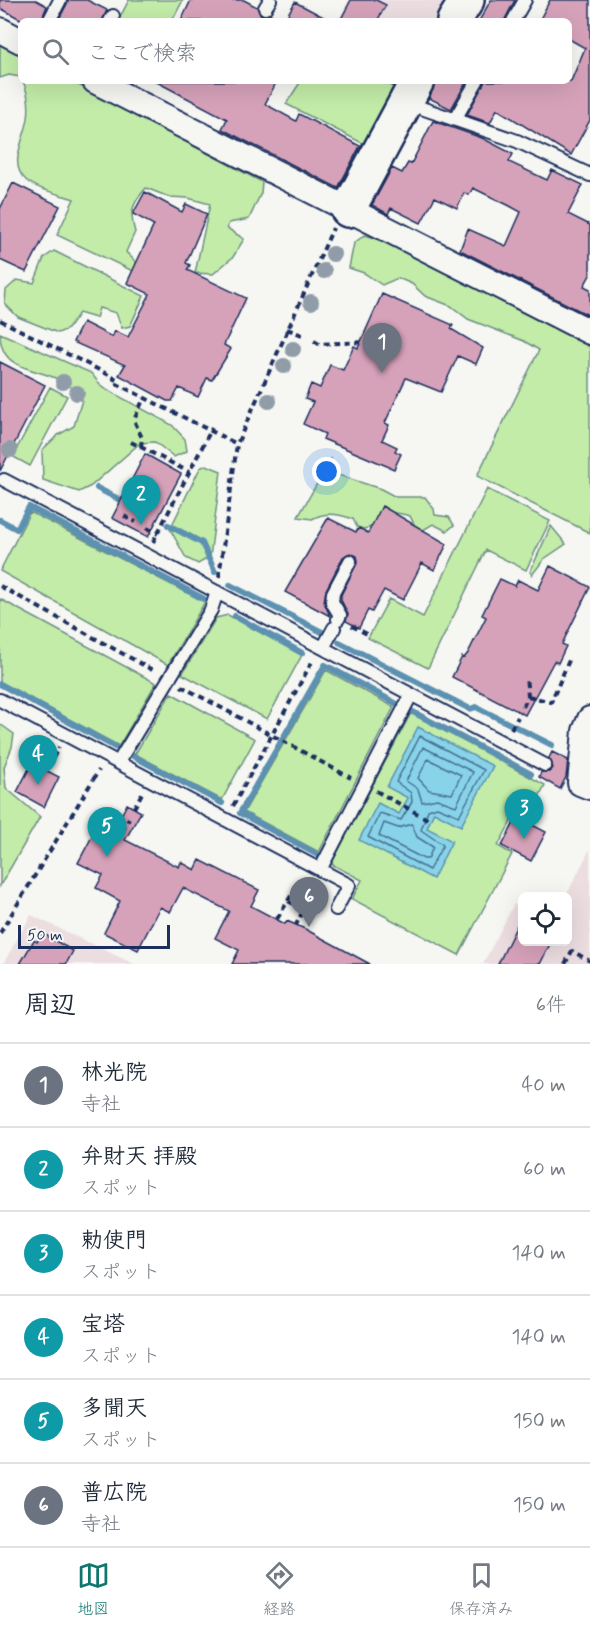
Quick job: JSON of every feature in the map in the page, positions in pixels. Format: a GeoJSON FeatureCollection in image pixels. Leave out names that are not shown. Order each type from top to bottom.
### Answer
{"type":"FeatureCollection","features":[{"type":"Feature","properties":{"kind":"street"},"geometry":{"type":"LineString","coordinates":[[0,30],[18,39]]}},
{"type":"Feature","properties":{"kind":"street"},"geometry":{"type":"LineString","coordinates":[[101,84],[590,332]]}},
{"type":"Feature","properties":{"kind":"street"},"geometry":{"type":"LineString","coordinates":[[345,209],[410,92]]}},
{"type":"Feature","properties":{"kind":"street"},"geometry":{"type":"LineString","coordinates":[[579,782],[585,731],[590,719]]}},
{"type":"Feature","properties":{"kind":"lane"},"geometry":{"type":"LineString","coordinates":[[51,18],[60,0]]}},
{"type":"Feature","properties":{"kind":"lane"},"geometry":{"type":"LineString","coordinates":[[515,18],[525,0]]}},
{"type":"Feature","properties":{"kind":"lane"},"geometry":{"type":"LineString","coordinates":[[455,119],[475,84]]}},
{"type":"Feature","properties":{"kind":"lane"},"geometry":{"type":"LineString","coordinates":[[410,92],[455,119],[517,141],[590,175]]}},
{"type":"Feature","properties":{"kind":"lane"},"geometry":{"type":"LineString","coordinates":[[4,480],[545,765]]}},
{"type":"Feature","properties":{"kind":"lane"},"geometry":{"type":"LineString","coordinates":[[321,647],[340,615],[332,602],[333,593],[350,561]]}},
{"type":"Feature","properties":{"kind":"lane"},"geometry":{"type":"LineString","coordinates":[[122,756],[211,610],[217,592]]}},
{"type":"Feature","properties":{"kind":"lane"},"geometry":{"type":"LineString","coordinates":[[320,870],[411,695]]}},
{"type":"Feature","properties":{"kind":"lane"},"geometry":{"type":"LineString","coordinates":[[0,700],[349,885],[336,909]]}},
{"type":"Feature","properties":{"kind":"path"},"geometry":{"type":"LineString","coordinates":[[217,592],[237,444],[287,328],[345,209]]}},
{"type":"Feature","properties":{"kind":"path"},"geometry":{"type":"LineString","coordinates":[[0,320],[115,378],[113,382],[237,444]]}},
{"type":"Feature","properties":{"kind":"path"},"geometry":{"type":"LineString","coordinates":[[287,328],[302,335]]}},
{"type":"Feature","properties":{"kind":"path"},"geometry":{"type":"LineString","coordinates":[[314,341],[320,344],[365,342]]}},
{"type":"Feature","properties":{"kind":"path"},"geometry":{"type":"LineString","coordinates":[[141,447],[142,438],[134,420],[144,398]]}},
{"type":"Feature","properties":{"kind":"path"},"geometry":{"type":"LineString","coordinates":[[146,555],[211,430]]}},
{"type":"Feature","properties":{"kind":"path"},"geometry":{"type":"LineString","coordinates":[[131,442],[189,472]]}},
{"type":"Feature","properties":{"kind":"path"},"geometry":{"type":"LineString","coordinates":[[124,516],[134,521],[135,513]]}},
{"type":"Feature","properties":{"kind":"path"},"geometry":{"type":"LineString","coordinates":[[147,528],[158,534]]}},
{"type":"Feature","properties":{"kind":"path"},"geometry":{"type":"LineString","coordinates":[[0,586],[349,777]]}},
{"type":"Feature","properties":{"kind":"path"},"geometry":{"type":"LineString","coordinates":[[225,820],[321,647]]}},
{"type":"Feature","properties":{"kind":"path"},"geometry":{"type":"LineString","coordinates":[[528,696],[551,702],[570,658]]}},
{"type":"Feature","properties":{"kind":"path"},"geometry":{"type":"LineString","coordinates":[[523,707],[528,696],[526,677]]}},
{"type":"Feature","properties":{"kind":"path"},"geometry":{"type":"LineString","coordinates":[[512,728],[518,717]]}},
{"type":"Feature","properties":{"kind":"path"},"geometry":{"type":"LineString","coordinates":[[48,768],[65,735]]}},
{"type":"Feature","properties":{"kind":"path"},"geometry":{"type":"LineString","coordinates":[[0,933],[97,771]]}},
{"type":"Feature","properties":{"kind":"path"},"geometry":{"type":"LineString","coordinates":[[364,785],[431,821]]}},
{"type":"Feature","properties":{"kind":"path"},"geometry":{"type":"LineString","coordinates":[[117,840],[129,818]]}},
{"type":"Feature","properties":{"kind":"path"},"geometry":{"type":"LineString","coordinates":[[277,919],[297,886]]}},
{"type":"Feature","properties":{"kind":"path"},"geometry":{"type":"LineString","coordinates":[[288,901],[304,909],[296,925]]}},
{"type":"Feature","properties":{"kind":"path"},"geometry":{"type":"LineString","coordinates":[[565,964],[572,951],[590,961]]}},
{"type":"Feature","properties":{"kind":"shaded area"},"geometry":{"type":"Polygon","coordinates":[[[349,0],[440,0],[445,8],[441,18],[340,18],[349,0]]]}},
{"type":"Feature","properties":{"kind":"shaded area"},"geometry":{"type":"Polygon","coordinates":[[[590,849],[590,964],[483,964],[514,904],[518,906],[518,946],[572,946],[572,892],[568,892],[590,849]]]}},
{"type":"Feature","properties":{"kind":"shaded area"},"geometry":{"type":"Polygon","coordinates":[[[31,915],[134,964],[3,964],[31,915]]]}},
{"type":"Feature","properties":{"kind":"green space"},"geometry":{"type":"Polygon","coordinates":[[[129,0],[183,0],[174,18],[120,18],[129,0]]]}},
{"type":"Feature","properties":{"kind":"green space"},"geometry":{"type":"Polygon","coordinates":[[[0,44],[18,53],[18,76],[9,75],[0,78],[0,44]]]}},
{"type":"Feature","properties":{"kind":"green space"},"geometry":{"type":"Polygon","coordinates":[[[24,84],[77,84],[262,182],[261,193],[249,219],[229,223],[227,228],[244,239],[233,257],[213,274],[195,273],[210,204],[188,198],[169,197],[146,188],[133,208],[132,219],[135,232],[126,252],[141,267],[137,273],[57,235],[74,199],[36,186],[21,174],[18,158],[28,118],[24,84]]]}},
{"type":"Feature","properties":{"kind":"green space"},"geometry":{"type":"Polygon","coordinates":[[[299,84],[388,84],[394,87],[366,145],[286,104],[299,84]]]}},
{"type":"Feature","properties":{"kind":"green space"},"geometry":{"type":"Polygon","coordinates":[[[365,235],[381,240],[590,347],[590,533],[477,476],[539,350],[524,341],[468,319],[451,306],[425,296],[412,284],[398,278],[382,285],[364,273],[349,268],[354,243],[365,235]]]}},
{"type":"Feature","properties":{"kind":"green space"},"geometry":{"type":"Polygon","coordinates":[[[54,251],[144,296],[130,326],[122,328],[116,313],[99,308],[96,318],[79,313],[68,329],[58,333],[18,317],[5,304],[6,290],[17,280],[34,283],[44,258],[54,251]]]}},
{"type":"Feature","properties":{"kind":"green space"},"geometry":{"type":"Polygon","coordinates":[[[0,333],[91,373],[102,387],[172,425],[185,439],[187,451],[174,457],[155,442],[140,443],[91,486],[79,492],[43,480],[42,450],[58,435],[74,426],[82,400],[72,388],[59,380],[20,366],[10,359],[3,349],[0,333]]]}},
{"type":"Feature","properties":{"kind":"green space"},"geometry":{"type":"Polygon","coordinates":[[[50,387],[67,396],[30,466],[1,450],[5,442],[17,448],[50,387]]]}},
{"type":"Feature","properties":{"kind":"green space"},"geometry":{"type":"Polygon","coordinates":[[[331,459],[335,474],[381,489],[396,497],[425,497],[434,509],[435,515],[449,517],[454,525],[447,531],[433,524],[418,533],[413,532],[414,524],[410,516],[398,513],[385,514],[373,526],[364,529],[357,527],[353,519],[338,515],[327,514],[312,519],[298,517],[331,459]]]}},
{"type":"Feature","properties":{"kind":"green space"},"geometry":{"type":"Polygon","coordinates":[[[206,465],[221,471],[210,557],[198,564],[186,558],[170,529],[200,468],[206,465]]]}},
{"type":"Feature","properties":{"kind":"green space"},"geometry":{"type":"Polygon","coordinates":[[[487,489],[550,521],[526,570],[486,550],[428,668],[368,638],[389,599],[423,617],[487,489]]]}},
{"type":"Feature","properties":{"kind":"green space"},"geometry":{"type":"Polygon","coordinates":[[[30,512],[205,602],[168,665],[0,571],[30,512]]]}},
{"type":"Feature","properties":{"kind":"green space"},"geometry":{"type":"Polygon","coordinates":[[[551,526],[566,544],[544,559],[532,575],[530,572],[551,526]]]}},
{"type":"Feature","properties":{"kind":"green space"},"geometry":{"type":"Polygon","coordinates":[[[0,599],[156,683],[119,746],[0,682],[0,599]]]}},
{"type":"Feature","properties":{"kind":"green space"},"geometry":{"type":"Polygon","coordinates":[[[228,615],[302,655],[267,719],[182,674],[216,618],[228,615]]]}},
{"type":"Feature","properties":{"kind":"green space"},"geometry":{"type":"Polygon","coordinates":[[[326,670],[394,707],[319,852],[244,812],[326,670]]]}},
{"type":"Feature","properties":{"kind":"green space"},"geometry":{"type":"Polygon","coordinates":[[[171,693],[255,739],[222,800],[135,754],[171,693]]]}},
{"type":"Feature","properties":{"kind":"green space"},"geometry":{"type":"Polygon","coordinates":[[[411,713],[545,785],[527,820],[515,814],[498,846],[512,854],[459,955],[352,899],[362,880],[331,864],[411,713]]]}},
{"type":"Feature","properties":{"kind":"green space"},"geometry":{"type":"Polygon","coordinates":[[[0,724],[14,734],[12,747],[4,767],[6,788],[40,817],[0,886],[0,724]]]}},
{"type":"Feature","properties":{"kind":"water"},"geometry":{"type":"Polygon","coordinates":[[[418,727],[493,766],[461,826],[434,812],[427,828],[452,841],[433,879],[359,840],[378,803],[399,814],[408,798],[387,787],[418,727]]]}},
{"type":"Feature","properties":{"kind":"building"},"geometry":{"type":"Polygon","coordinates":[[[0,0],[36,0],[47,6],[42,18],[18,18],[0,8],[0,0]]]}},
{"type":"Feature","properties":{"kind":"building"},"geometry":{"type":"Polygon","coordinates":[[[69,0],[87,0],[107,10],[103,18],[60,18],[69,0]]]}},
{"type":"Feature","properties":{"kind":"building"},"geometry":{"type":"Polygon","coordinates":[[[191,0],[244,0],[257,7],[261,15],[270,14],[277,18],[182,18],[191,0]]]}},
{"type":"Feature","properties":{"kind":"building"},"geometry":{"type":"Polygon","coordinates":[[[351,0],[376,0],[386,5],[379,18],[342,18],[351,0]]]}},
{"type":"Feature","properties":{"kind":"building"},"geometry":{"type":"Polygon","coordinates":[[[491,0],[515,0],[506,18],[481,18],[491,0]]]}},
{"type":"Feature","properties":{"kind":"building"},"geometry":{"type":"Polygon","coordinates":[[[550,0],[590,0],[590,120],[571,155],[497,109],[490,123],[467,115],[483,84],[572,84],[572,79],[585,48],[572,41],[572,18],[541,18],[550,0]]]}},
{"type":"Feature","properties":{"kind":"building"},"geometry":{"type":"Polygon","coordinates":[[[295,2],[325,18],[286,18],[295,2]]]}},
{"type":"Feature","properties":{"kind":"building"},"geometry":{"type":"Polygon","coordinates":[[[161,84],[275,84],[265,104],[296,121],[299,114],[360,146],[338,188],[222,129],[227,119],[161,84]]]}},
{"type":"Feature","properties":{"kind":"building"},"geometry":{"type":"Polygon","coordinates":[[[435,84],[465,84],[451,109],[429,98],[435,84]]]}},
{"type":"Feature","properties":{"kind":"building"},"geometry":{"type":"Polygon","coordinates":[[[433,121],[482,138],[513,154],[509,162],[547,180],[552,170],[583,185],[568,214],[590,225],[590,275],[584,286],[590,289],[590,316],[460,250],[468,229],[506,246],[521,212],[508,205],[473,188],[469,195],[464,193],[457,208],[435,197],[421,223],[391,208],[388,214],[372,205],[392,168],[402,173],[408,163],[411,164],[433,121]]]}},
{"type":"Feature","properties":{"kind":"building"},"geometry":{"type":"Polygon","coordinates":[[[13,183],[60,206],[26,272],[0,260],[0,209],[13,183]]]}},
{"type":"Feature","properties":{"kind":"building"},"geometry":{"type":"Polygon","coordinates":[[[145,192],[182,212],[186,204],[207,214],[186,263],[190,265],[187,270],[246,298],[224,345],[231,349],[212,380],[207,378],[198,397],[179,388],[172,401],[167,401],[119,375],[125,365],[73,342],[83,322],[112,337],[115,331],[128,337],[150,294],[127,283],[154,225],[133,214],[145,192]]]}},
{"type":"Feature","properties":{"kind":"building"},"geometry":{"type":"Polygon","coordinates":[[[382,294],[453,325],[451,329],[483,348],[476,364],[458,356],[441,392],[406,378],[385,423],[389,425],[382,440],[397,447],[395,451],[401,454],[394,469],[323,439],[325,434],[303,424],[313,402],[305,399],[311,384],[320,388],[330,365],[343,370],[354,346],[358,348],[382,294]]]}},
{"type":"Feature","properties":{"kind":"building"},"geometry":{"type":"Polygon","coordinates":[[[0,362],[45,385],[0,471],[0,362]]]}},
{"type":"Feature","properties":{"kind":"building"},"geometry":{"type":"Polygon","coordinates":[[[145,454],[181,474],[148,537],[112,518],[145,454]]]}},
{"type":"Feature","properties":{"kind":"building"},"geometry":{"type":"Polygon","coordinates":[[[382,506],[447,544],[434,570],[422,563],[403,600],[384,590],[372,612],[368,610],[359,628],[346,621],[348,614],[341,595],[358,561],[357,556],[350,553],[343,557],[326,590],[324,602],[330,616],[285,592],[328,518],[356,532],[359,528],[368,533],[382,506]]]}},
{"type":"Feature","properties":{"kind":"building"},"geometry":{"type":"Polygon","coordinates":[[[550,566],[590,587],[562,644],[566,646],[558,663],[554,661],[525,715],[452,677],[462,657],[464,658],[468,653],[486,617],[482,615],[500,579],[515,586],[518,580],[538,590],[550,566]]]}},
{"type":"Feature","properties":{"kind":"building"},"geometry":{"type":"Polygon","coordinates":[[[552,752],[568,760],[566,777],[560,789],[539,777],[541,772],[549,772],[553,768],[549,758],[552,752]]]}},
{"type":"Feature","properties":{"kind":"building"},"geometry":{"type":"Polygon","coordinates":[[[32,763],[59,777],[44,807],[17,792],[32,763]]]}},
{"type":"Feature","properties":{"kind":"building"},"geometry":{"type":"Polygon","coordinates":[[[127,804],[141,812],[125,840],[179,867],[181,862],[195,870],[200,860],[259,890],[251,906],[285,924],[287,921],[305,929],[370,964],[232,964],[239,950],[215,938],[229,911],[183,888],[170,912],[160,907],[138,950],[104,933],[120,901],[96,888],[103,875],[78,863],[96,829],[110,836],[127,804]]]}},
{"type":"Feature","properties":{"kind":"building"},"geometry":{"type":"Polygon","coordinates":[[[517,817],[546,832],[531,861],[502,846],[517,817]]]}},
{"type":"Feature","properties":{"kind":"building"},"geometry":{"type":"Polygon","coordinates":[[[518,923],[518,946],[549,946],[540,964],[498,964],[518,923]]]}},
{"type":"Feature","properties":{"kind":"building"},"geometry":{"type":"Polygon","coordinates":[[[42,933],[73,951],[66,964],[20,964],[34,940],[37,942],[42,933]]]}},
{"type":"Feature","properties":{"kind":"waterway"},"geometry":{"type":"LineString","coordinates":[[97,488],[126,503]]}},
{"type":"Feature","properties":{"kind":"waterway"},"geometry":{"type":"LineString","coordinates":[[0,520],[17,529],[29,507],[204,599]]}},
{"type":"Feature","properties":{"kind":"waterway"},"geometry":{"type":"LineString","coordinates":[[168,525],[202,543],[215,572]]}},
{"type":"Feature","properties":{"kind":"waterway"},"geometry":{"type":"LineString","coordinates":[[230,585],[322,632]]}},
{"type":"Feature","properties":{"kind":"waterway"},"geometry":{"type":"LineString","coordinates":[[235,616],[302,653]]}},
{"type":"Feature","properties":{"kind":"waterway"},"geometry":{"type":"LineString","coordinates":[[339,642],[470,709],[476,707],[552,745]]}},
{"type":"Feature","properties":{"kind":"waterway"},"geometry":{"type":"LineString","coordinates":[[318,855],[240,813],[325,665],[397,704]]}},
{"type":"Feature","properties":{"kind":"waterway"},"geometry":{"type":"LineString","coordinates":[[0,684],[115,747]]}},
{"type":"Feature","properties":{"kind":"waterway"},"geometry":{"type":"LineString","coordinates":[[413,712],[531,774]]}},
{"type":"Feature","properties":{"kind":"waterway"},"geometry":{"type":"LineString","coordinates":[[133,756],[222,803]]}},
{"type":"Feature","properties":{"kind":"place","name":"林光院"},"geometry":{"type":"Point","coordinates":[382,373]}},
{"type":"Feature","properties":{"kind":"place","name":"弁財天 拝殿"},"geometry":{"type":"Point","coordinates":[141,525]}},
{"type":"Feature","properties":{"kind":"place","name":"宝塔"},"geometry":{"type":"Point","coordinates":[38,785]}},
{"type":"Feature","properties":{"kind":"place","name":"勅使門"},"geometry":{"type":"Point","coordinates":[524,839]}},
{"type":"Feature","properties":{"kind":"place","name":"多聞天"},"geometry":{"type":"Point","coordinates":[107,857]}},
{"type":"Feature","properties":{"kind":"place","name":"普広院"},"geometry":{"type":"Point","coordinates":[309,927]}}]}
